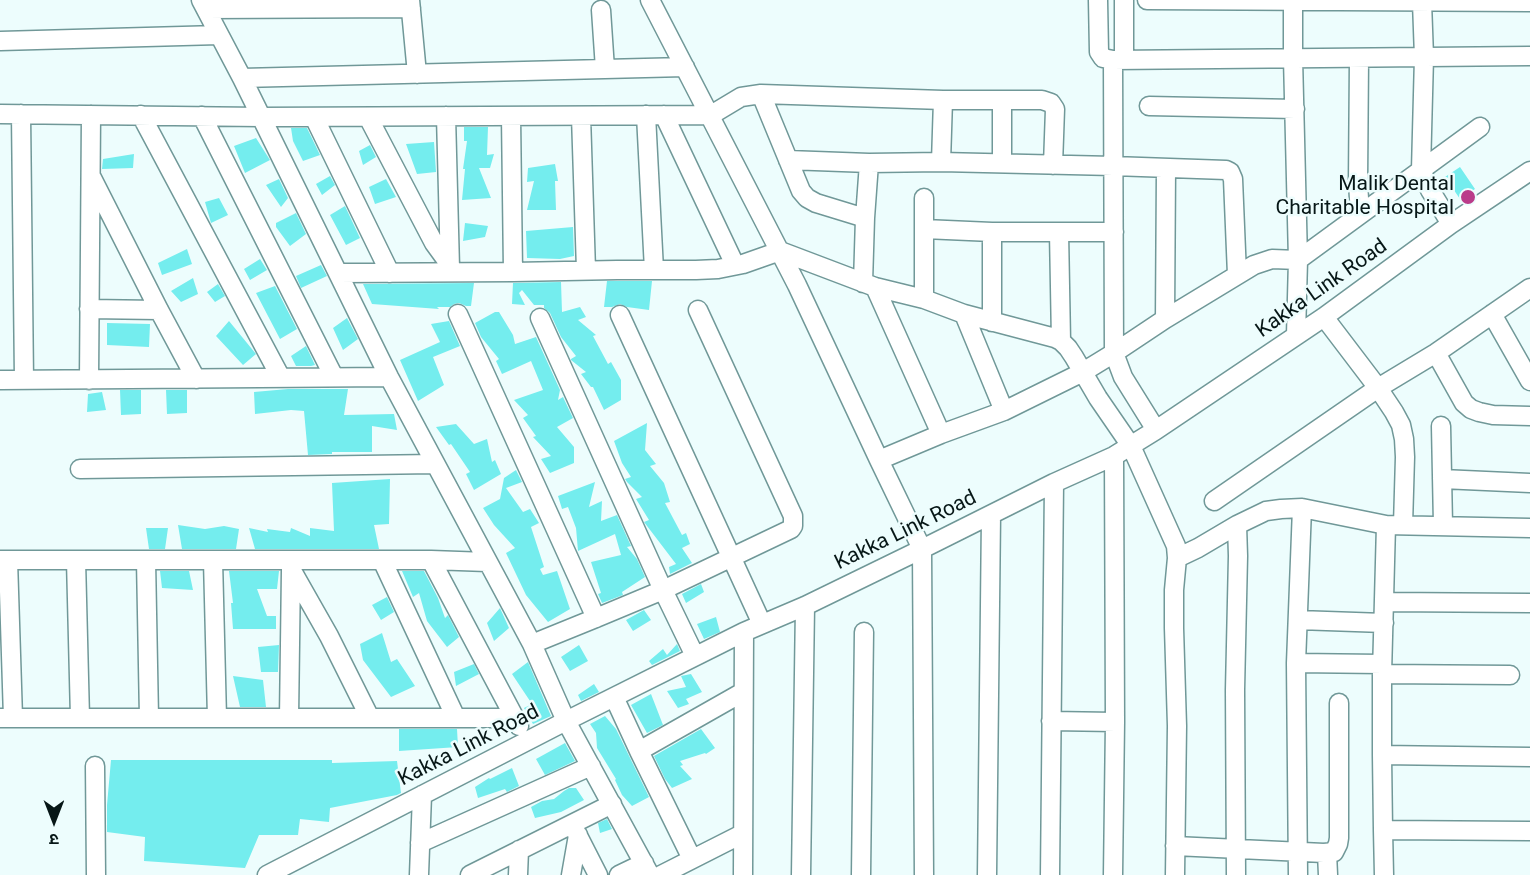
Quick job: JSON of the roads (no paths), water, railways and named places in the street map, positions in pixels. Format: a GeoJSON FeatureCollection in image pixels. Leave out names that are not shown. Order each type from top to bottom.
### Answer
{"type":"FeatureCollection","features":[{"type":"Feature","properties":{"kind":"street"},"geometry":{"type":"LineString","coordinates":[[650,0],[780,251],[922,549],[924,875]]}},
{"type":"Feature","properties":{"kind":"street"},"geometry":{"type":"LineString","coordinates":[[1098,0],[1099,52],[1103,58],[1530,56]]}},
{"type":"Feature","properties":{"kind":"street"},"geometry":{"type":"LineString","coordinates":[[1124,0],[1113,166],[1114,353],[1123,376],[1156,430]]}},
{"type":"Feature","properties":{"kind":"street"},"geometry":{"type":"LineString","coordinates":[[1147,0],[1530,2]]}},
{"type":"Feature","properties":{"kind":"street"},"geometry":{"type":"LineString","coordinates":[[1293,2],[1298,260],[1296,335]]}},
{"type":"Feature","properties":{"kind":"street"},"geometry":{"type":"LineString","coordinates":[[1422,2],[1424,57],[1421,170],[1430,190],[1451,224]]}},
{"type":"Feature","properties":{"kind":"street"},"geometry":{"type":"LineString","coordinates":[[417,74],[410,4],[204,4],[390,377],[532,644],[566,721],[647,869],[619,875]]}},
{"type":"Feature","properties":{"kind":"street"},"geometry":{"type":"LineString","coordinates":[[601,10],[605,69]]}},
{"type":"Feature","properties":{"kind":"street"},"geometry":{"type":"LineString","coordinates":[[0,41],[219,35]]}},
{"type":"Feature","properties":{"kind":"street"},"geometry":{"type":"LineString","coordinates":[[1359,58],[1358,183],[1360,214]]}},
{"type":"Feature","properties":{"kind":"street"},"geometry":{"type":"LineString","coordinates":[[242,78],[685,67]]}},
{"type":"Feature","properties":{"kind":"street"},"geometry":{"type":"LineString","coordinates":[[0,114],[261,117],[655,116],[711,115],[741,97],[761,94],[943,100],[1042,100],[1048,101],[1055,109],[1053,165]]}},
{"type":"Feature","properties":{"kind":"street"},"geometry":{"type":"LineString","coordinates":[[761,94],[801,191],[816,203],[865,218]]}},
{"type":"Feature","properties":{"kind":"street"},"geometry":{"type":"LineString","coordinates":[[941,162],[943,100]]}},
{"type":"Feature","properties":{"kind":"street"},"geometry":{"type":"LineString","coordinates":[[1002,101],[1002,163]]}},
{"type":"Feature","properties":{"kind":"street"},"geometry":{"type":"LineString","coordinates":[[1149,106],[1295,109]]}},
{"type":"Feature","properties":{"kind":"street"},"geometry":{"type":"LineString","coordinates":[[21,114],[24,380]]}},
{"type":"Feature","properties":{"kind":"street"},"geometry":{"type":"LineString","coordinates":[[89,380],[91,115]]}},
{"type":"Feature","properties":{"kind":"street"},"geometry":{"type":"LineString","coordinates":[[141,116],[281,378]]}},
{"type":"Feature","properties":{"kind":"street"},"geometry":{"type":"LineString","coordinates":[[202,116],[334,377]]}},
{"type":"Feature","properties":{"kind":"street"},"geometry":{"type":"LineString","coordinates":[[446,116],[450,269]]}},
{"type":"Feature","properties":{"kind":"street"},"geometry":{"type":"LineString","coordinates":[[512,116],[513,272]]}},
{"type":"Feature","properties":{"kind":"street"},"geometry":{"type":"LineString","coordinates":[[581,116],[586,270]]}},
{"type":"Feature","properties":{"kind":"street"},"geometry":{"type":"LineString","coordinates":[[655,116],[735,265]]}},
{"type":"Feature","properties":{"kind":"street"},"geometry":{"type":"LineString","coordinates":[[654,270],[655,116]]}},
{"type":"Feature","properties":{"kind":"street"},"geometry":{"type":"LineString","coordinates":[[314,117],[390,273]]}},
{"type":"Feature","properties":{"kind":"street"},"geometry":{"type":"LineString","coordinates":[[368,117],[450,269]]}},
{"type":"Feature","properties":{"kind":"street"},"geometry":{"type":"LineString","coordinates":[[879,460],[1005,411],[1083,372],[1254,265],[1267,260],[1298,260],[1480,127]]}},
{"type":"Feature","properties":{"kind":"street"},"geometry":{"type":"LineString","coordinates":[[788,160],[869,163],[1002,163],[1226,170],[1233,179],[1237,275]]}},
{"type":"Feature","properties":{"kind":"street"},"geometry":{"type":"LineString","coordinates":[[869,163],[865,218],[869,285],[941,434]]}},
{"type":"Feature","properties":{"kind":"street"},"geometry":{"type":"LineString","coordinates":[[1165,319],[1166,169]]}},
{"type":"Feature","properties":{"kind":"street","name":"Kakka Link Road"},"geometry":{"type":"LineString","coordinates":[[267,875],[695,656],[805,606],[1054,483],[1114,456],[1324,317],[1451,224],[1530,171]]}},
{"type":"Feature","properties":{"kind":"street"},"geometry":{"type":"LineString","coordinates":[[90,173],[196,379]]}},
{"type":"Feature","properties":{"kind":"street"},"geometry":{"type":"LineString","coordinates":[[924,198],[924,300]]}},
{"type":"Feature","properties":{"kind":"street"},"geometry":{"type":"LineString","coordinates":[[924,230],[1114,232]]}},
{"type":"Feature","properties":{"kind":"street"},"geometry":{"type":"LineString","coordinates":[[992,232],[992,322]]}},
{"type":"Feature","properties":{"kind":"street"},"geometry":{"type":"LineString","coordinates":[[1059,232],[1061,341]]}},
{"type":"Feature","properties":{"kind":"street"},"geometry":{"type":"LineString","coordinates":[[338,273],[390,273],[450,269],[513,272],[718,269],[780,251],[869,285],[1061,341],[1068,348],[1098,398],[1131,446],[1176,546],[1174,628],[1178,726],[1175,875]]}},
{"type":"Feature","properties":{"kind":"street"},"geometry":{"type":"LineString","coordinates":[[1214,501],[1378,388],[1436,353],[1530,288]]}},
{"type":"Feature","properties":{"kind":"street"},"geometry":{"type":"LineString","coordinates":[[89,309],[159,310]]}},
{"type":"Feature","properties":{"kind":"street"},"geometry":{"type":"LineString","coordinates":[[532,644],[663,590],[791,529],[794,519],[698,310]]}},
{"type":"Feature","properties":{"kind":"street"},"geometry":{"type":"LineString","coordinates":[[458,314],[597,618]]}},
{"type":"Feature","properties":{"kind":"street"},"geometry":{"type":"LineString","coordinates":[[964,314],[1005,411]]}},
{"type":"Feature","properties":{"kind":"street"},"geometry":{"type":"LineString","coordinates":[[1492,314],[1530,381]]}},
{"type":"Feature","properties":{"kind":"street"},"geometry":{"type":"LineString","coordinates":[[620,315],[762,624]]}},
{"type":"Feature","properties":{"kind":"street"},"geometry":{"type":"LineString","coordinates":[[1324,317],[1394,412],[1401,425],[1404,439],[1405,457],[1384,602],[1382,669],[1384,875]]}},
{"type":"Feature","properties":{"kind":"street"},"geometry":{"type":"LineString","coordinates":[[540,318],[695,656]]}},
{"type":"Feature","properties":{"kind":"street"},"geometry":{"type":"LineString","coordinates":[[1436,353],[1464,403],[1471,409],[1492,414],[1530,416]]}},
{"type":"Feature","properties":{"kind":"street"},"geometry":{"type":"LineString","coordinates":[[0,380],[390,377]]}},
{"type":"Feature","properties":{"kind":"street"},"geometry":{"type":"LineString","coordinates":[[1441,426],[1443,525]]}},
{"type":"Feature","properties":{"kind":"street"},"geometry":{"type":"LineString","coordinates":[[1113,875],[1114,456]]}},
{"type":"Feature","properties":{"kind":"street"},"geometry":{"type":"LineString","coordinates":[[80,469],[435,464]]}},
{"type":"Feature","properties":{"kind":"street"},"geometry":{"type":"LineString","coordinates":[[1442,479],[1530,483]]}},
{"type":"Feature","properties":{"kind":"street"},"geometry":{"type":"LineString","coordinates":[[1050,875],[1054,483]]}},
{"type":"Feature","properties":{"kind":"street"},"geometry":{"type":"LineString","coordinates":[[1177,558],[1237,525],[1266,512],[1281,509],[1302,508],[1394,525],[1530,528]]}},
{"type":"Feature","properties":{"kind":"street"},"geometry":{"type":"LineString","coordinates":[[1298,875],[1296,663],[1302,508]]}},
{"type":"Feature","properties":{"kind":"street"},"geometry":{"type":"LineString","coordinates":[[987,875],[991,515]]}},
{"type":"Feature","properties":{"kind":"street"},"geometry":{"type":"LineString","coordinates":[[1236,875],[1237,525]]}},
{"type":"Feature","properties":{"kind":"street"},"geometry":{"type":"LineString","coordinates":[[487,562],[382,560],[291,564],[213,560],[4,560],[7,718],[515,718]]}},
{"type":"Feature","properties":{"kind":"street"},"geometry":{"type":"LineString","coordinates":[[76,560],[80,718]]}},
{"type":"Feature","properties":{"kind":"street"},"geometry":{"type":"LineString","coordinates":[[146,560],[149,718]]}},
{"type":"Feature","properties":{"kind":"street"},"geometry":{"type":"LineString","coordinates":[[213,560],[217,718]]}},
{"type":"Feature","properties":{"kind":"street"},"geometry":{"type":"LineString","coordinates":[[382,560],[456,718]]}},
{"type":"Feature","properties":{"kind":"street"},"geometry":{"type":"LineString","coordinates":[[431,560],[526,741]]}},
{"type":"Feature","properties":{"kind":"street"},"geometry":{"type":"LineString","coordinates":[[289,718],[291,564]]}},
{"type":"Feature","properties":{"kind":"street"},"geometry":{"type":"LineString","coordinates":[[291,564],[370,718]]}},
{"type":"Feature","properties":{"kind":"street"},"geometry":{"type":"LineString","coordinates":[[1384,602],[1530,603]]}},
{"type":"Feature","properties":{"kind":"street"},"geometry":{"type":"LineString","coordinates":[[801,875],[805,606]]}},
{"type":"Feature","properties":{"kind":"street"},"geometry":{"type":"LineString","coordinates":[[1298,620],[1384,623]]}},
{"type":"Feature","properties":{"kind":"street"},"geometry":{"type":"LineString","coordinates":[[742,875],[744,632]]}},
{"type":"Feature","properties":{"kind":"street"},"geometry":{"type":"LineString","coordinates":[[861,875],[864,632]]}},
{"type":"Feature","properties":{"kind":"street"},"geometry":{"type":"LineString","coordinates":[[1296,663],[1510,675]]}},
{"type":"Feature","properties":{"kind":"street"},"geometry":{"type":"LineString","coordinates":[[639,751],[743,692]]}},
{"type":"Feature","properties":{"kind":"street"},"geometry":{"type":"LineString","coordinates":[[614,697],[692,859]]}},
{"type":"Feature","properties":{"kind":"street"},"geometry":{"type":"LineString","coordinates":[[1175,846],[1334,852],[1339,838],[1339,702]]}},
{"type":"Feature","properties":{"kind":"street"},"geometry":{"type":"LineString","coordinates":[[1051,721],[1115,722]]}},
{"type":"Feature","properties":{"kind":"street"},"geometry":{"type":"LineString","coordinates":[[1382,755],[1530,757]]}},
{"type":"Feature","properties":{"kind":"street"},"geometry":{"type":"LineString","coordinates":[[95,766],[96,875]]}},
{"type":"Feature","properties":{"kind":"street"},"geometry":{"type":"LineString","coordinates":[[420,843],[591,766]]}},
{"type":"Feature","properties":{"kind":"street"},"geometry":{"type":"LineString","coordinates":[[419,875],[422,795]]}},
{"type":"Feature","properties":{"kind":"street"},"geometry":{"type":"LineString","coordinates":[[470,875],[519,850],[575,829],[612,804]]}},
{"type":"Feature","properties":{"kind":"street"},"geometry":{"type":"LineString","coordinates":[[571,875],[575,829]]}},
{"type":"Feature","properties":{"kind":"street"},"geometry":{"type":"LineString","coordinates":[[575,829],[598,875]]}},
{"type":"Feature","properties":{"kind":"street"},"geometry":{"type":"LineString","coordinates":[[1383,830],[1530,831]]}},
{"type":"Feature","properties":{"kind":"street"},"geometry":{"type":"LineString","coordinates":[[661,875],[742,834]]}},
{"type":"Feature","properties":{"kind":"street"},"geometry":{"type":"LineString","coordinates":[[518,875],[519,850]]}},
{"type":"Feature","properties":{"kind":"street"},"geometry":{"type":"LineString","coordinates":[[1328,853],[1328,875]]}},
{"type":"Feature","properties":{"kind":"place","name":"Malik Dental Charitable Hospital"},"geometry":{"type":"Point","coordinates":[1468,197]}}]}
